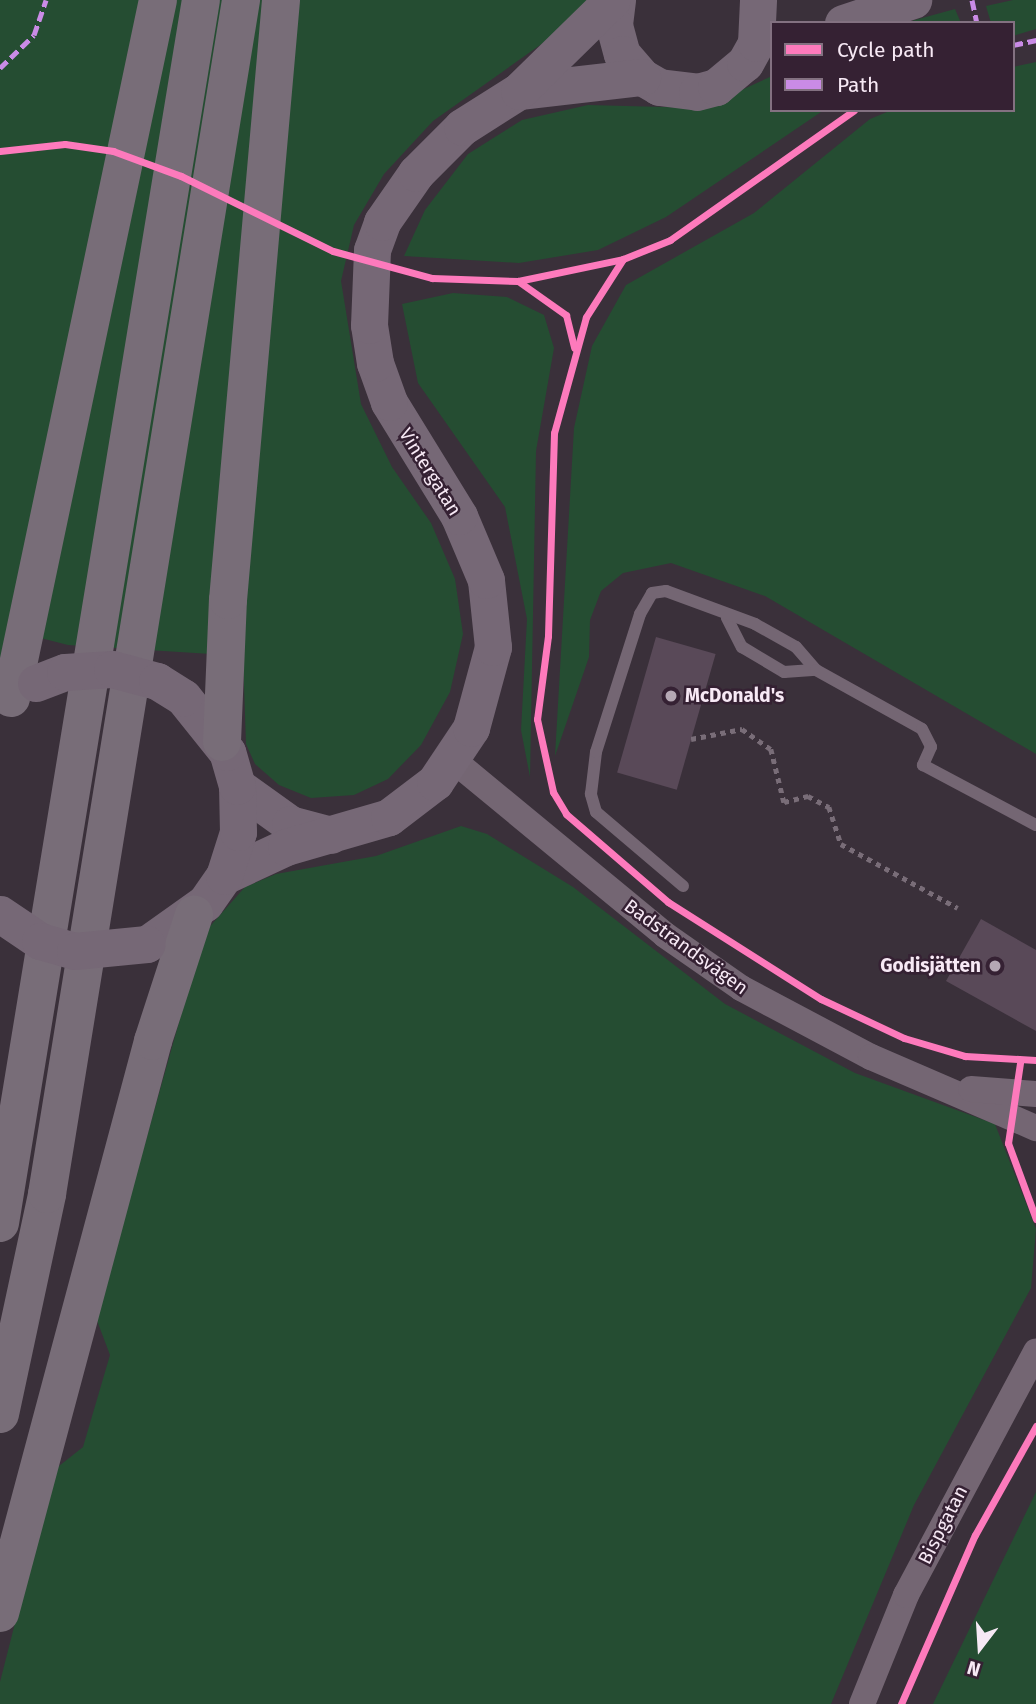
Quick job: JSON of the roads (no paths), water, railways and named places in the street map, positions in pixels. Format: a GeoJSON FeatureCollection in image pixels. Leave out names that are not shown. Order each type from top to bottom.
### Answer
{"type":"FeatureCollection","features":[{"type":"Feature","properties":{"kind":"highway"},"geometry":{"type":"LineString","coordinates":[[16,696],[158,0]]}},
{"type":"Feature","properties":{"kind":"highway"},"geometry":{"type":"LineString","coordinates":[[0,1223],[201,0]]}},
{"type":"Feature","properties":{"kind":"highway"},"geometry":{"type":"LineString","coordinates":[[0,1414],[47,1194],[241,0]]}},
{"type":"Feature","properties":{"kind":"highway"},"geometry":{"type":"LineString","coordinates":[[222,742],[228,600],[281,0]]}},
{"type":"Feature","properties":{"kind":"highway"},"geometry":{"type":"LineString","coordinates":[[0,1614],[156,1030],[194,915]]}},
{"type":"Feature","properties":{"kind":"street"},"geometry":{"type":"LineString","coordinates":[[615,0],[614,25],[622,54],[642,77],[659,87],[697,92],[724,82],[759,58],[756,43],[758,0]]}},
{"type":"Feature","properties":{"kind":"street","name":"Vintergatan"},"geometry":{"type":"LineString","coordinates":[[224,876],[331,835],[390,817],[453,760],[489,673],[485,580],[459,516],[389,402],[375,363],[368,284],[382,222],[416,173],[462,127],[519,91],[615,0]]}},
{"type":"Feature","properties":{"kind":"street"},"geometry":{"type":"LineString","coordinates":[[849,21],[913,0]]}},
{"type":"Feature","properties":{"kind":"street","name":"Vintergatan"},"geometry":{"type":"LineString","coordinates":[[519,91],[642,77]]}},
{"type":"Feature","properties":{"kind":"street"},"geometry":{"type":"LineString","coordinates":[[0,914],[40,941],[75,951],[147,944],[194,915],[224,876],[238,832],[237,786],[222,742],[183,697],[157,681],[112,669],[65,672],[16,696]]}},
{"type":"Feature","properties":{"kind":"street","name":"Badstrandsvägen"},"geometry":{"type":"LineString","coordinates":[[453,760],[665,935],[741,988],[871,1058],[948,1087],[1036,1128]]}},
{"type":"Feature","properties":{"kind":"street"},"geometry":{"type":"LineString","coordinates":[[237,786],[290,824],[331,835]]}},
{"type":"Feature","properties":{"kind":"street","name":"Badstrandsvägen"},"geometry":{"type":"LineString","coordinates":[[948,1087],[1036,1094]]}},
{"type":"Feature","properties":{"kind":"street","name":"Bispgatan"},"geometry":{"type":"LineString","coordinates":[[862,1704],[906,1595],[1036,1352]]}},
{"type":"Feature","properties":{"kind":"lane"},"geometry":{"type":"LineString","coordinates":[[683,886],[596,812],[592,779],[640,614],[652,593],[675,594],[727,618],[755,624],[786,641],[816,670],[922,729],[931,747],[923,765],[1036,825]]}},
{"type":"Feature","properties":{"kind":"lane"},"geometry":{"type":"LineString","coordinates":[[727,618],[742,647],[784,673],[816,670]]}},
{"type":"Feature","properties":{"kind":"place","name":"McDonald's"},"geometry":{"type":"Point","coordinates":[671,696]}},
{"type":"Feature","properties":{"kind":"place","name":"Godisjätten"},"geometry":{"type":"Point","coordinates":[995,966]}}]}
